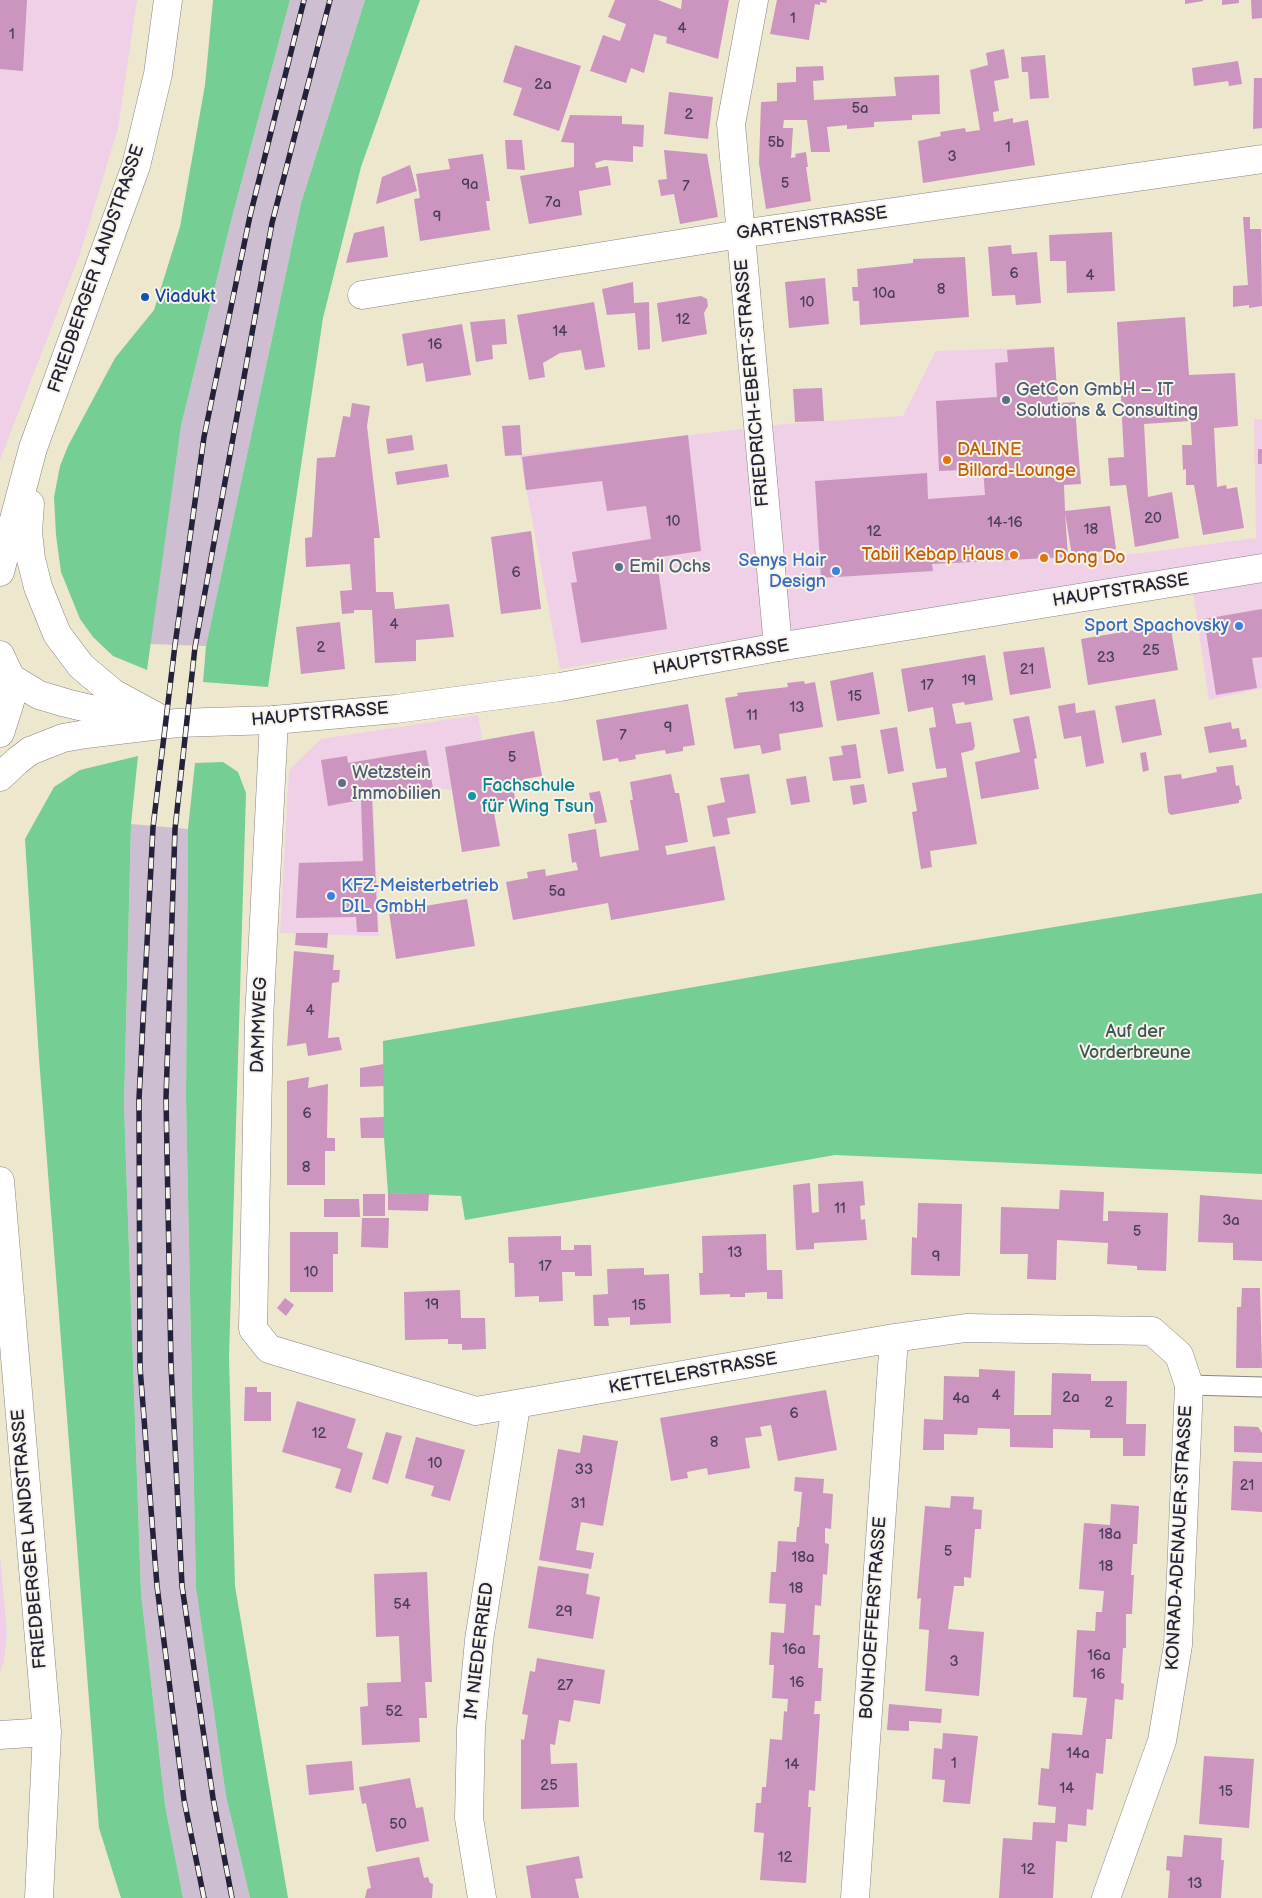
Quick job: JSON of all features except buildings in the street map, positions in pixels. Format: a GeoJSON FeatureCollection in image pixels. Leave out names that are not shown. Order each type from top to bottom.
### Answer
{"type":"FeatureCollection","features":[{"type":"Feature","properties":{"kind":"street","name":"FRIEDBERGER LANDSTRASSE"},"geometry":{"type":"LineString","coordinates":[[0,572],[32,448],[86,307],[136,166],[158,74],[168,0]]}},
{"type":"Feature","properties":{"kind":"street","name":"FRIEDRICH-EBERT-STRASSE"},"geometry":{"type":"LineString","coordinates":[[754,0],[731,124],[778,648]]}},
{"type":"Feature","properties":{"kind":"street","name":"GARTENSTRASSE"},"geometry":{"type":"LineString","coordinates":[[362,295],[740,234],[1262,159]]}},
{"type":"Feature","properties":{"kind":"street","name":"FRIEDBERGER LANDSTRASSE"},"geometry":{"type":"LineString","coordinates":[[0,505],[32,448]]}},
{"type":"Feature","properties":{"kind":"street"},"geometry":{"type":"LineString","coordinates":[[32,448],[28,532],[31,559],[50,619],[57,634],[81,666],[112,693],[168,720]]}},
{"type":"Feature","properties":{"kind":"street","name":"HAUPTSTRASSE"},"geometry":{"type":"LineString","coordinates":[[5,666],[39,695],[108,713],[168,720],[274,720],[396,709],[560,687],[778,648],[1262,568]]}},
{"type":"Feature","properties":{"kind":"street"},"geometry":{"type":"LineString","coordinates":[[0,734],[10,702],[5,666]]}},
{"type":"Feature","properties":{"kind":"street","name":"HAUPTSTRASSE"},"geometry":{"type":"LineString","coordinates":[[0,777],[17,760],[30,751],[63,738],[168,720]]}},
{"type":"Feature","properties":{"kind":"street","name":"DAMMWEG"},"geometry":{"type":"LineString","coordinates":[[253,1329],[260,1020],[274,720]]}},
{"type":"Feature","properties":{"kind":"street","name":"FRIEDBERGER LANDSTRASSE"},"geometry":{"type":"LineString","coordinates":[[0,1181],[47,1732],[39,1898]]}},
{"type":"Feature","properties":{"kind":"street","name":"KETTELERSTRASSE"},"geometry":{"type":"LineString","coordinates":[[253,1329],[269,1349],[476,1411],[516,1406],[894,1338],[966,1328],[1152,1331]]}},
{"type":"Feature","properties":{"kind":"street","name":"KONRAD-ADENAUER-STRASSE"},"geometry":{"type":"LineString","coordinates":[[1106,1898],[1162,1741],[1176,1654],[1188,1385],[1179,1355],[1152,1331]]}},
{"type":"Feature","properties":{"kind":"street","name":"BONHOEFFERSTRASSE"},"geometry":{"type":"LineString","coordinates":[[855,1898],[894,1338]]}},
{"type":"Feature","properties":{"kind":"street","name":"IM NIEDERRIED"},"geometry":{"type":"LineString","coordinates":[[482,1898],[469,1818],[471,1728],[480,1640],[516,1406]]}},
{"type":"Feature","properties":{"kind":"street"},"geometry":{"type":"LineString","coordinates":[[0,1735],[47,1732]]}},
{"type":"Feature","properties":{"kind":"lane"},"geometry":{"type":"LineString","coordinates":[[1188,1385],[1262,1387]]}},
{"type":"Feature","properties":{"kind":"shaded area"},"geometry":{"type":"Polygon","coordinates":[[[0,0],[137,0],[118,128],[80,254],[0,460],[0,0]]]}},
{"type":"Feature","properties":{"kind":"shaded area"},"geometry":{"type":"Polygon","coordinates":[[[290,0],[365,0],[301,203],[206,646],[150,644],[181,426],[231,221],[290,0]]]}},
{"type":"Feature","properties":{"kind":"shaded area"},"geometry":{"type":"Polygon","coordinates":[[[1054,347],[1068,557],[1135,554],[1256,538],[1254,419],[1262,419],[1262,688],[1209,700],[1189,566],[560,669],[520,455],[784,424],[903,416],[936,351],[1054,347]]]}},
{"type":"Feature","properties":{"kind":"shaded area"},"geometry":{"type":"Polygon","coordinates":[[[478,715],[500,846],[462,852],[452,790],[433,788],[373,798],[379,936],[280,933],[289,770],[321,739],[478,715]]]}},
{"type":"Feature","properties":{"kind":"shaded area"},"geometry":{"type":"Polygon","coordinates":[[[131,824],[188,829],[186,1098],[196,1588],[226,1796],[250,1898],[183,1898],[165,1805],[141,1593],[124,1105],[131,824]]]}},
{"type":"Feature","properties":{"kind":"shaded area"},"geometry":{"type":"Polygon","coordinates":[[[0,1556],[7,1632],[4,1662],[0,1672],[0,1556]]]}},
{"type":"Feature","properties":{"kind":"green space"},"geometry":{"type":"Polygon","coordinates":[[[213,0],[290,0],[231,221],[181,426],[147,670],[113,656],[93,637],[80,619],[61,572],[56,535],[54,497],[60,466],[68,446],[115,358],[154,310],[180,227],[205,85],[213,0]]]}},
{"type":"Feature","properties":{"kind":"green space"},"geometry":{"type":"Polygon","coordinates":[[[365,0],[420,0],[361,167],[323,318],[268,687],[203,682],[206,646],[301,203],[365,0]]]}},
{"type":"Feature","properties":{"kind":"green space"},"geometry":{"type":"Polygon","coordinates":[[[138,756],[131,824],[124,1105],[141,1593],[165,1805],[183,1898],[121,1898],[99,1828],[39,1058],[25,839],[54,787],[80,770],[138,756]]]}},
{"type":"Feature","properties":{"kind":"green space"},"geometry":{"type":"Polygon","coordinates":[[[223,762],[238,772],[246,793],[229,1357],[235,1586],[288,1898],[250,1898],[226,1796],[196,1588],[186,1098],[188,829],[195,763],[223,762]]]}},
{"type":"Feature","properties":{"kind":"green space","name":"Auf der Vorderbreune"},"geometry":{"type":"Polygon","coordinates":[[[1262,893],[1262,1174],[835,1155],[465,1220],[461,1196],[388,1193],[384,1138],[383,1041],[798,969],[1262,893]]]}},
{"type":"Feature","properties":{"kind":"railway"},"geometry":{"type":"LineString","coordinates":[[204,1898],[184,1800],[157,1586],[140,1367],[139,1099],[153,827],[175,645],[204,437],[250,216],[304,0]]}},
{"type":"Feature","properties":{"kind":"railway"},"geometry":{"type":"LineString","coordinates":[[232,1898],[213,1798],[182,1586],[171,1365],[166,1098],[175,829],[195,647],[272,223],[330,0]]}},
{"type":"Feature","properties":{"kind":"place","name":"Viadukt"},"geometry":{"type":"Point","coordinates":[145,297]}},
{"type":"Feature","properties":{"kind":"place","name":"GetCon GmbH – IT Solutions & Consulting"},"geometry":{"type":"Point","coordinates":[1006,400]}},
{"type":"Feature","properties":{"kind":"place","name":"DALINE Billard-Lounge"},"geometry":{"type":"Point","coordinates":[947,460]}},
{"type":"Feature","properties":{"kind":"place","name":"Tabii Kebap Haus"},"geometry":{"type":"Point","coordinates":[1014,555]}},
{"type":"Feature","properties":{"kind":"place","name":"Dong Do"},"geometry":{"type":"Point","coordinates":[1044,558]}},
{"type":"Feature","properties":{"kind":"place","name":"Emil Ochs"},"geometry":{"type":"Point","coordinates":[619,567]}},
{"type":"Feature","properties":{"kind":"place","name":"Senys Hair Design"},"geometry":{"type":"Point","coordinates":[836,571]}},
{"type":"Feature","properties":{"kind":"place","name":"Sport Spachovsky"},"geometry":{"type":"Point","coordinates":[1239,626]}},
{"type":"Feature","properties":{"kind":"place","name":"Wetzstein Immobilien"},"geometry":{"type":"Point","coordinates":[342,783]}},
{"type":"Feature","properties":{"kind":"place","name":"Fachschule für Wing Tsun"},"geometry":{"type":"Point","coordinates":[472,796]}},
{"type":"Feature","properties":{"kind":"place","name":"KFZ-Meisterbetrieb DIL GmbH"},"geometry":{"type":"Point","coordinates":[331,896]}}]}
